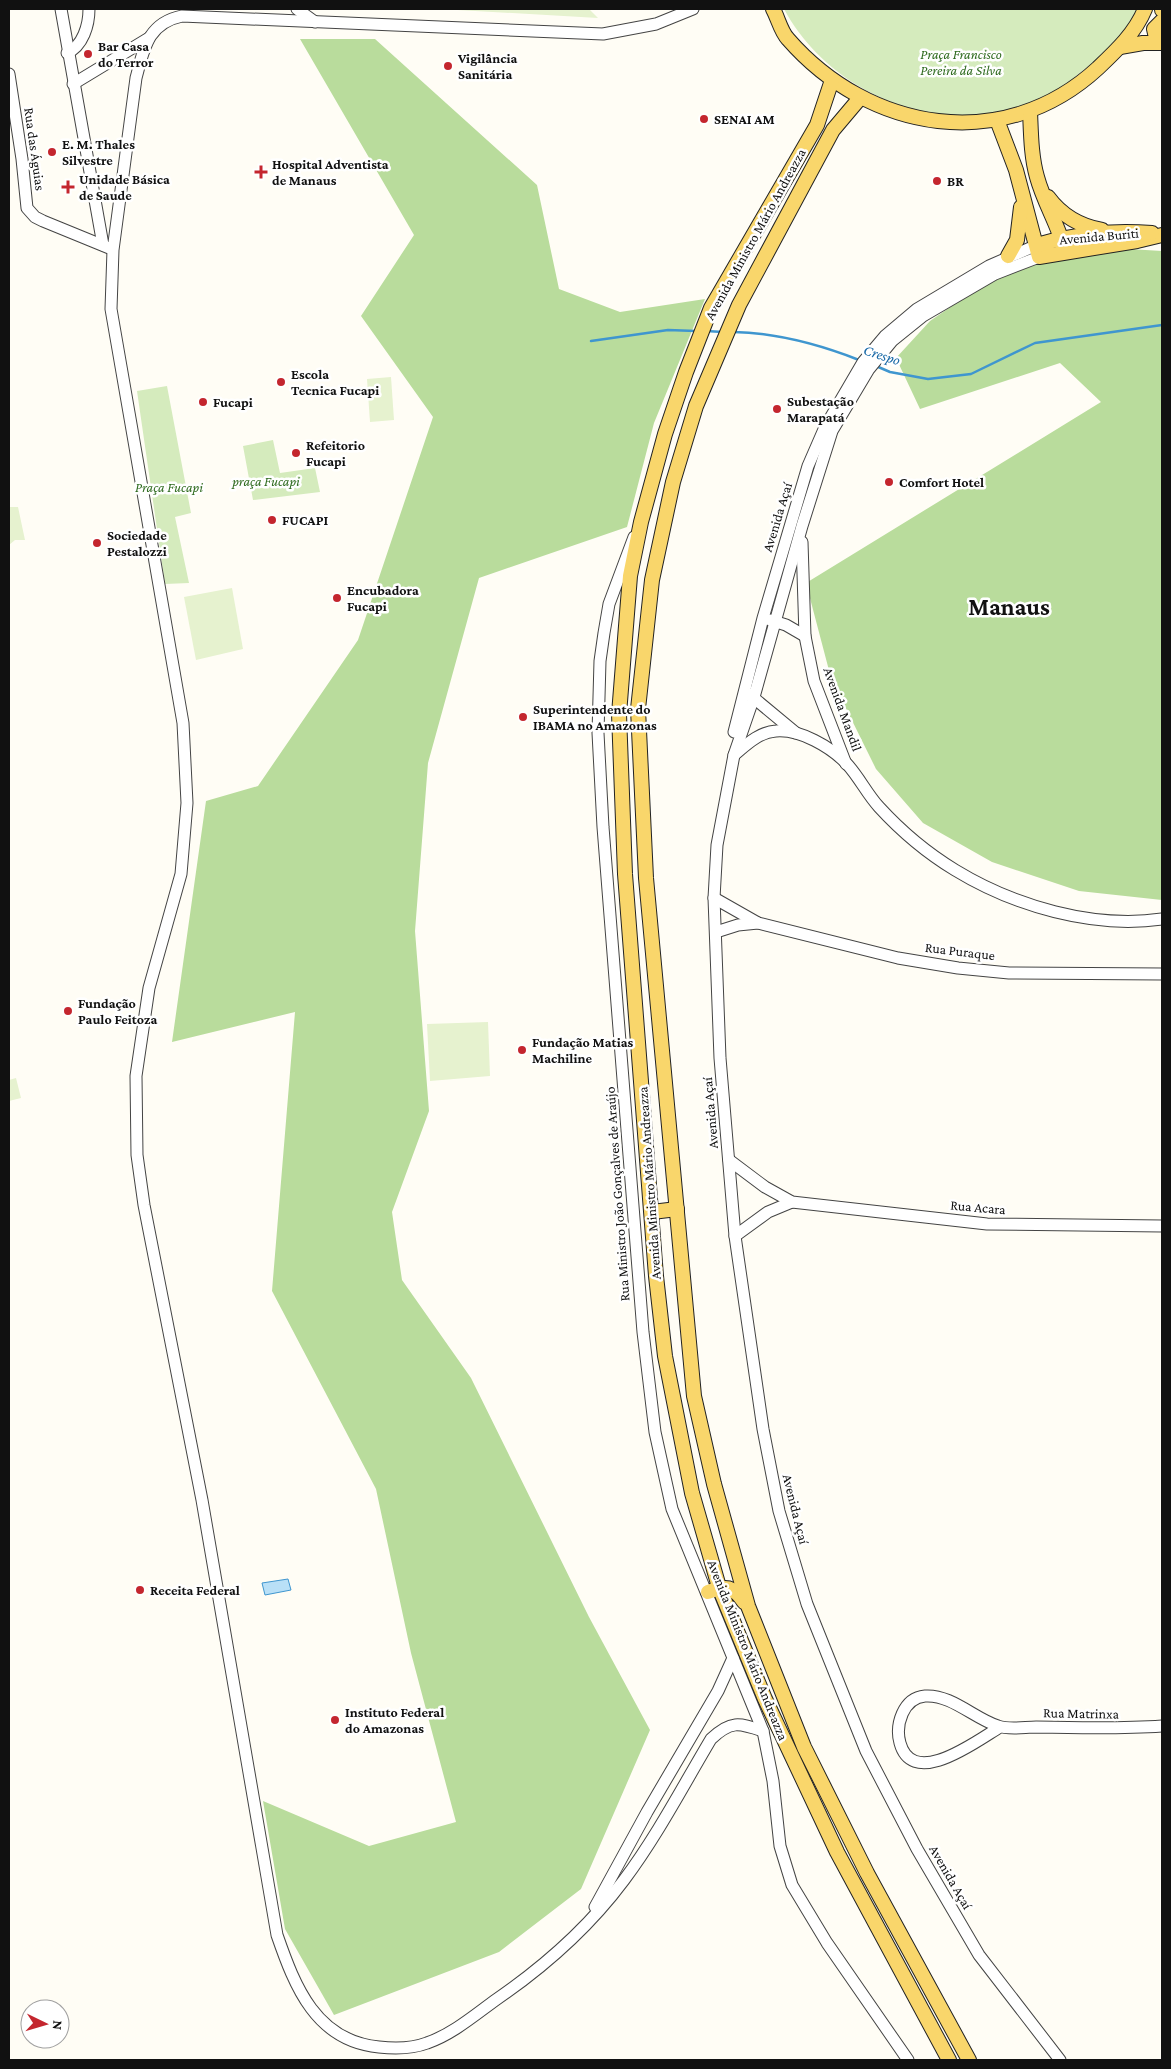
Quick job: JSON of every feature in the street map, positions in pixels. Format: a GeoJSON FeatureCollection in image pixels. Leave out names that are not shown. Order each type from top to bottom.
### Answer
{"type":"FeatureCollection","features":[{"type":"Feature","properties":{"kind":"main road"},"geometry":{"type":"LineString","coordinates":[[773,9],[786,38],[832,80],[860,98],[895,113],[933,121],[997,120],[1030,111],[1056,99],[1080,84],[1120,48],[1145,9]]}},
{"type":"Feature","properties":{"kind":"main road"},"geometry":{"type":"LineString","coordinates":[[1120,48],[1159,42],[1154,29],[1162,22]]}},
{"type":"Feature","properties":{"kind":"main road","name":"Avenida Ministro Mário Andreazza"},"geometry":{"type":"LineString","coordinates":[[832,80],[816,125],[711,308],[686,372],[665,434],[641,522],[630,576],[619,722],[625,874],[656,1276],[664,1347],[678,1433],[714,1590],[836,1852],[949,2060]]}},
{"type":"Feature","properties":{"kind":"main road","name":"Avenida Ministro Mário Andreazza"},"geometry":{"type":"LineString","coordinates":[[860,98],[833,130],[739,305],[719,348],[696,406],[661,529],[652,580],[638,709],[639,756],[652,947],[677,1209],[681,1273],[694,1396],[714,1484],[748,1606],[804,1747],[867,1873],[969,2060]]}},
{"type":"Feature","properties":{"kind":"main road"},"geometry":{"type":"LineString","coordinates":[[1030,111],[1032,148],[1039,185],[1063,244]]}},
{"type":"Feature","properties":{"kind":"main road"},"geometry":{"type":"LineString","coordinates":[[997,120],[1021,191],[1038,251]]}},
{"type":"Feature","properties":{"kind":"main road"},"geometry":{"type":"LineString","coordinates":[[1039,185],[1056,208],[1068,217],[1086,227],[1118,232]]}},
{"type":"Feature","properties":{"kind":"main road"},"geometry":{"type":"LineString","coordinates":[[1008,256],[1014,249],[1020,226],[1021,191]]}},
{"type":"Feature","properties":{"kind":"main road","name":"Avenida Buriti"},"geometry":{"type":"LineString","coordinates":[[1038,251],[1118,232],[1162,234]]}},
{"type":"Feature","properties":{"kind":"main road","name":"Avenida Buriti"},"geometry":{"type":"LineString","coordinates":[[1063,244],[1137,241],[1162,234]]}},
{"type":"Feature","properties":{"kind":"main road"},"geometry":{"type":"LineString","coordinates":[[652,1212],[677,1209]]}},
{"type":"Feature","properties":{"kind":"main road"},"geometry":{"type":"LineString","coordinates":[[714,1590],[732,1588],[748,1606]]}},
{"type":"Feature","properties":{"kind":"street"},"geometry":{"type":"LineString","coordinates":[[61,9],[73,84],[108,247],[111,309],[182,722],[187,803],[181,874],[148,988],[136,1076],[137,1155],[144,1204],[202,1500],[277,1935],[290,1972],[305,2001],[323,2022],[343,2038],[365,2046],[411,2048],[429,2043],[453,2030],[530,1976],[587,1922],[623,1882],[649,1845],[711,1739],[724,1728],[732,1725],[742,1724],[763,1731]]}},
{"type":"Feature","properties":{"kind":"street"},"geometry":{"type":"LineString","coordinates":[[67,53],[74,50],[80,42],[89,9]]}},
{"type":"Feature","properties":{"kind":"street"},"geometry":{"type":"LineString","coordinates":[[297,9],[315,22]]}},
{"type":"Feature","properties":{"kind":"street"},"geometry":{"type":"LineString","coordinates":[[656,24],[673,9]]}},
{"type":"Feature","properties":{"kind":"street"},"geometry":{"type":"LineString","coordinates":[[108,247],[136,78],[143,51],[157,26],[169,19],[182,16],[603,34],[656,24],[693,9]]}},
{"type":"Feature","properties":{"kind":"street"},"geometry":{"type":"LineString","coordinates":[[73,84],[149,38]]}},
{"type":"Feature","properties":{"kind":"street","name":"Rua das Águias"},"geometry":{"type":"LineString","coordinates":[[9,74],[22,159],[27,208],[35,217],[43,221],[108,247]]}},
{"type":"Feature","properties":{"kind":"street","name":"Avenida Açaí"},"geometry":{"type":"LineString","coordinates":[[1038,251],[1008,256],[917,309],[885,336],[863,362],[824,427],[808,466],[763,618],[750,694],[734,755],[717,845],[714,898],[720,1058],[735,1236],[762,1429],[779,1511],[807,1604],[827,1658],[866,1751],[922,1857],[979,1955],[1060,2060]]}},
{"type":"Feature","properties":{"kind":"street","name":"Avenida Açaí"},"geometry":{"type":"LineString","coordinates":[[714,898],[709,876],[710,844],[728,755],[776,622],[802,526],[832,431],[869,369],[892,341],[923,316],[1038,251]]}},
{"type":"Feature","properties":{"kind":"street","name":"Rua Ministro João Gonçalves de Araújo"},"geometry":{"type":"LineString","coordinates":[[641,522],[625,557],[609,604],[600,661],[598,733],[603,827],[643,1332],[655,1432],[672,1509],[714,1590]]}},
{"type":"Feature","properties":{"kind":"street","name":"Avenida Mandil"},"geometry":{"type":"LineString","coordinates":[[802,526],[802,590],[805,636],[814,681],[846,764]]}},
{"type":"Feature","properties":{"kind":"street"},"geometry":{"type":"LineString","coordinates":[[763,618],[805,636]]}},
{"type":"Feature","properties":{"kind":"street"},"geometry":{"type":"LineString","coordinates":[[750,694],[798,734]]}},
{"type":"Feature","properties":{"kind":"street","name":"Avenida Mandil"},"geometry":{"type":"LineString","coordinates":[[734,755],[755,738],[776,731],[798,734],[822,745],[846,764],[878,806],[915,842],[954,870],[1003,895],[1051,910],[1104,920],[1162,919]]}},
{"type":"Feature","properties":{"kind":"street","name":"Rua Puraque"},"geometry":{"type":"LineString","coordinates":[[714,898],[758,923],[898,958],[958,968],[1036,974],[1162,974]]}},
{"type":"Feature","properties":{"kind":"street","name":"Rua Puraque"},"geometry":{"type":"LineString","coordinates":[[716,932],[738,924],[758,923]]}},
{"type":"Feature","properties":{"kind":"street","name":"Rua Acara"},"geometry":{"type":"LineString","coordinates":[[729,1160],[765,1187],[792,1202],[987,1224],[1162,1226]]}},
{"type":"Feature","properties":{"kind":"street","name":"Rua Acara"},"geometry":{"type":"LineString","coordinates":[[735,1236],[768,1212],[792,1202]]}},
{"type":"Feature","properties":{"kind":"street","name":"Avenida Ministro Mário Andreazza"},"geometry":{"type":"LineString","coordinates":[[714,1590],[733,1658],[763,1731],[773,1782],[780,1846],[792,1886],[827,1943],[908,2060]]}},
{"type":"Feature","properties":{"kind":"street"},"geometry":{"type":"LineString","coordinates":[[587,1922],[633,1836],[718,1691],[733,1658]]}},
{"type":"Feature","properties":{"kind":"street","name":"Rua Matrinxa"},"geometry":{"type":"LineString","coordinates":[[1000,1727],[948,1758],[934,1762],[915,1761],[905,1754],[897,1733],[900,1718],[906,1709],[913,1700],[924,1696],[938,1697],[1000,1727],[1123,1728],[1162,1726]]}},
{"type":"Feature","properties":{"kind":"street"},"geometry":{"type":"LineString","coordinates":[[698,1725],[711,1739]]}},
{"type":"Feature","properties":{"kind":"street"},"geometry":{"type":"LineString","coordinates":[[633,1836],[649,1845]]}},
{"type":"Feature","properties":{"kind":"green space"},"geometry":{"type":"Polygon","coordinates":[[[440,9],[589,9],[598,18],[440,9]]]}},
{"type":"Feature","properties":{"kind":"green space","name":"Praça Francisco Pereira da Silva"},"geometry":{"type":"Polygon","coordinates":[[[784,9],[1139,9],[1114,44],[1055,93],[1014,110],[976,116],[938,114],[900,105],[865,90],[833,68],[806,41],[784,9]]]}},
{"type":"Feature","properties":{"kind":"green space"},"geometry":{"type":"Polygon","coordinates":[[[300,39],[375,39],[537,185],[559,289],[620,312],[705,299],[654,423],[627,527],[479,578],[428,763],[415,931],[429,1111],[392,1212],[402,1280],[471,1378],[589,1617],[650,1730],[581,1889],[499,1952],[334,2015],[285,1929],[263,1801],[369,1846],[456,1822],[411,1653],[376,1489],[272,1291],[295,1012],[172,1042],[206,801],[258,786],[358,640],[433,417],[361,316],[414,235],[300,39]]]}},
{"type":"Feature","properties":{"kind":"green space"},"geometry":{"type":"Polygon","coordinates":[[[1129,249],[1162,251],[1162,900],[1079,891],[992,862],[923,823],[876,769],[831,678],[806,583],[1101,402],[1060,363],[920,409],[896,358],[930,321],[987,282],[1049,260],[1129,249]]]}},
{"type":"Feature","properties":{"kind":"green space"},"geometry":{"type":"Polygon","coordinates":[[[391,377],[394,420],[370,422],[367,379],[391,377]]]}},
{"type":"Feature","properties":{"kind":"green space","name":"Praça Fucapi"},"geometry":{"type":"Polygon","coordinates":[[[167,386],[191,513],[175,517],[189,583],[165,584],[137,391],[167,386]]]}},
{"type":"Feature","properties":{"kind":"green space","name":"praça Fucapi"},"geometry":{"type":"Polygon","coordinates":[[[273,440],[280,473],[315,468],[320,492],[253,500],[243,446],[273,440]]]}},
{"type":"Feature","properties":{"kind":"green space"},"geometry":{"type":"Polygon","coordinates":[[[9,507],[18,507],[25,540],[15,540],[9,545],[9,507]]]}},
{"type":"Feature","properties":{"kind":"green space"},"geometry":{"type":"Polygon","coordinates":[[[232,588],[243,649],[196,660],[184,597],[232,588]]]}},
{"type":"Feature","properties":{"kind":"green space"},"geometry":{"type":"Polygon","coordinates":[[[488,1022],[490,1076],[430,1081],[427,1024],[488,1022]]]}},
{"type":"Feature","properties":{"kind":"green space"},"geometry":{"type":"Polygon","coordinates":[[[16,1078],[21,1098],[9,1101],[9,1080],[16,1078]]]}},
{"type":"Feature","properties":{"kind":"water"},"geometry":{"type":"Polygon","coordinates":[[[288,1579],[291,1590],[265,1595],[262,1583],[288,1579]]]}},
{"type":"Feature","properties":{"kind":"waterway","name":"Crespo"},"geometry":{"type":"LineString","coordinates":[[876,366],[890,372],[928,379],[971,374],[1035,343],[1162,325]]}},
{"type":"Feature","properties":{"kind":"waterway","name":"Crespo"},"geometry":{"type":"LineString","coordinates":[[591,341],[668,330],[696,331]]}},
{"type":"Feature","properties":{"kind":"waterway","name":"Crespo"},"geometry":{"type":"LineString","coordinates":[[706,331],[723,332]]}},
{"type":"Feature","properties":{"kind":"waterway","name":"Crespo"},"geometry":{"type":"LineString","coordinates":[[734,332],[798,340],[859,360]]}},
{"type":"Feature","properties":{"kind":"place","name":"Bar Casa do Terror"},"geometry":{"type":"Point","coordinates":[88,54]}},
{"type":"Feature","properties":{"kind":"place","name":"Vigilância Sanitária"},"geometry":{"type":"Point","coordinates":[448,66]}},
{"type":"Feature","properties":{"kind":"place","name":"SENAI AM"},"geometry":{"type":"Point","coordinates":[704,119]}},
{"type":"Feature","properties":{"kind":"place","name":"E. M. Thales Silvestre"},"geometry":{"type":"Point","coordinates":[52,152]}},
{"type":"Feature","properties":{"kind":"place","name":"Hospital Adventista de Manaus"},"geometry":{"type":"Point","coordinates":[261,172]}},
{"type":"Feature","properties":{"kind":"place","name":"BR"},"geometry":{"type":"Point","coordinates":[937,181]}},
{"type":"Feature","properties":{"kind":"place","name":"Unidade Básica de Saude"},"geometry":{"type":"Point","coordinates":[68,187]}},
{"type":"Feature","properties":{"kind":"place","name":"Escola Tecnica Fucapi"},"geometry":{"type":"Point","coordinates":[281,382]}},
{"type":"Feature","properties":{"kind":"place","name":"Fucapi"},"geometry":{"type":"Point","coordinates":[203,402]}},
{"type":"Feature","properties":{"kind":"place","name":"Subestação Marapatá"},"geometry":{"type":"Point","coordinates":[777,409]}},
{"type":"Feature","properties":{"kind":"place","name":"Refeitorio Fucapi"},"geometry":{"type":"Point","coordinates":[296,453]}},
{"type":"Feature","properties":{"kind":"place","name":"Comfort Hotel"},"geometry":{"type":"Point","coordinates":[889,482]}},
{"type":"Feature","properties":{"kind":"place","name":"FUCAPI"},"geometry":{"type":"Point","coordinates":[272,520]}},
{"type":"Feature","properties":{"kind":"place","name":"Sociedade Pestalozzi"},"geometry":{"type":"Point","coordinates":[97,543]}},
{"type":"Feature","properties":{"kind":"place","name":"Encubadora Fucapi"},"geometry":{"type":"Point","coordinates":[337,598]}},
{"type":"Feature","properties":{"kind":"place","name":"Superintendente do IBAMA no Amazonas"},"geometry":{"type":"Point","coordinates":[523,717]}},
{"type":"Feature","properties":{"kind":"place","name":"Fundação Paulo Feitoza"},"geometry":{"type":"Point","coordinates":[68,1011]}},
{"type":"Feature","properties":{"kind":"place","name":"Fundação Matias Machiline"},"geometry":{"type":"Point","coordinates":[522,1050]}},
{"type":"Feature","properties":{"kind":"place","name":"Receita Federal"},"geometry":{"type":"Point","coordinates":[140,1590]}},
{"type":"Feature","properties":{"kind":"place","name":"Instituto Federal do Amazonas"},"geometry":{"type":"Point","coordinates":[335,1720]}},
{"type":"Feature","properties":{"kind":"district","name":"Manaus"},"geometry":{"type":"Point","coordinates":[1009,607]}}]}
